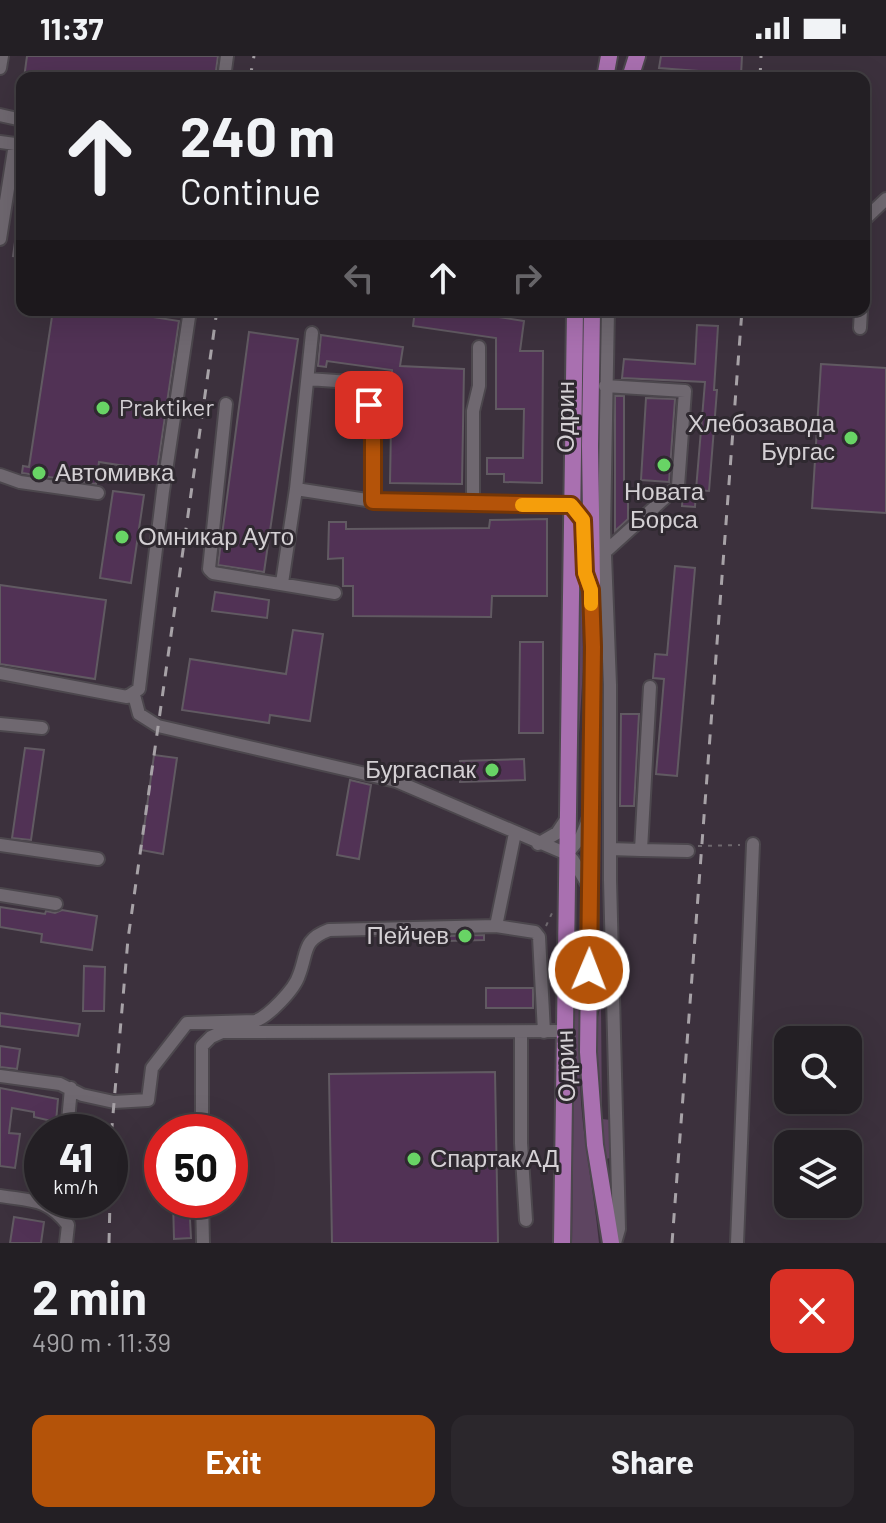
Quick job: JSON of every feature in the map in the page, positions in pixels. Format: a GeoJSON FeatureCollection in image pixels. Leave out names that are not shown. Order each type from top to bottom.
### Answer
{"type":"FeatureCollection","features":[{"type":"Feature","properties":{"kind":"main road","name":"Одрин"},"geometry":{"type":"LineString","coordinates":[[561,1237],[575,316]]}},
{"type":"Feature","properties":{"kind":"main road","name":"Одрин"},"geometry":{"type":"LineString","coordinates":[[592,316],[590,1099],[613,1243]]}},
{"type":"Feature","properties":{"kind":"main road"},"geometry":{"type":"LineString","coordinates":[[571,505],[583,520],[585,573],[591,590]]}},
{"type":"Feature","properties":{"kind":"street"},"geometry":{"type":"LineString","coordinates":[[0,68],[2,56]]}},
{"type":"Feature","properties":{"kind":"street"},"geometry":{"type":"LineString","coordinates":[[0,239],[16,160]]}},
{"type":"Feature","properties":{"kind":"street"},"geometry":{"type":"LineString","coordinates":[[870,214],[886,199]]}},
{"type":"Feature","properties":{"kind":"street"},"geometry":{"type":"LineString","coordinates":[[0,673],[127,697],[139,689],[163,491],[189,316]]}},
{"type":"Feature","properties":{"kind":"street"},"geometry":{"type":"LineString","coordinates":[[608,316],[604,553],[610,685],[610,849],[619,1229],[613,1243]]}},
{"type":"Feature","properties":{"kind":"street"},"geometry":{"type":"LineString","coordinates":[[860,328],[861,316]]}},
{"type":"Feature","properties":{"kind":"street"},"geometry":{"type":"LineString","coordinates":[[282,583],[296,489],[312,333]]}},
{"type":"Feature","properties":{"kind":"street"},"geometry":{"type":"LineString","coordinates":[[473,504],[473,411],[479,386],[479,347]]}},
{"type":"Feature","properties":{"kind":"street"},"geometry":{"type":"LineString","coordinates":[[308,379],[364,383],[369,388],[373,501]]}},
{"type":"Feature","properties":{"kind":"street"},"geometry":{"type":"LineString","coordinates":[[604,553],[678,486],[685,391],[605,386]]}},
{"type":"Feature","properties":{"kind":"street"},"geometry":{"type":"LineString","coordinates":[[226,404],[209,569],[213,573],[335,593]]}},
{"type":"Feature","properties":{"kind":"street"},"geometry":{"type":"LineString","coordinates":[[0,475],[20,482],[98,493]]}},
{"type":"Feature","properties":{"kind":"street"},"geometry":{"type":"LineString","coordinates":[[296,489],[373,501],[571,505]]}},
{"type":"Feature","properties":{"kind":"street"},"geometry":{"type":"LineString","coordinates":[[641,850],[650,687]]}},
{"type":"Feature","properties":{"kind":"street"},"geometry":{"type":"LineString","coordinates":[[134,695],[139,714],[158,726],[396,781],[567,854],[590,889]]}},
{"type":"Feature","properties":{"kind":"street"},"geometry":{"type":"LineString","coordinates":[[0,724],[42,728]]}},
{"type":"Feature","properties":{"kind":"street"},"geometry":{"type":"LineString","coordinates":[[567,854],[581,837],[590,814]]}},
{"type":"Feature","properties":{"kind":"street"},"geometry":{"type":"LineString","coordinates":[[538,844],[557,833],[567,818]]}},
{"type":"Feature","properties":{"kind":"street"},"geometry":{"type":"LineString","coordinates":[[496,926],[515,833]]}},
{"type":"Feature","properties":{"kind":"street"},"geometry":{"type":"LineString","coordinates":[[737,1243],[753,844]]}},
{"type":"Feature","properties":{"kind":"street"},"geometry":{"type":"LineString","coordinates":[[0,845],[98,859]]}},
{"type":"Feature","properties":{"kind":"street"},"geometry":{"type":"LineString","coordinates":[[610,849],[688,851]]}},
{"type":"Feature","properties":{"kind":"street"},"geometry":{"type":"LineString","coordinates":[[0,895],[56,904]]}},
{"type":"Feature","properties":{"kind":"street"},"geometry":{"type":"LineString","coordinates":[[0,1076],[60,1084],[82,1095],[114,1102],[148,1100],[152,1068],[187,1023],[255,1021],[264,1018],[298,979],[307,945],[316,935],[329,930],[496,926],[538,934],[544,1032]]}},
{"type":"Feature","properties":{"kind":"street"},"geometry":{"type":"LineString","coordinates":[[202,1114],[202,1046],[222,1032],[565,1031]]}},
{"type":"Feature","properties":{"kind":"street"},"geometry":{"type":"LineString","coordinates":[[521,1032],[521,1143],[526,1220]]}},
{"type":"Feature","properties":{"kind":"street"},"geometry":{"type":"LineString","coordinates":[[69,1114],[71,1088]]}},
{"type":"Feature","properties":{"kind":"street"},"geometry":{"type":"LineString","coordinates":[[0,1196],[35,1201],[55,1209],[68,1225],[66,1243]]}},
{"type":"Feature","properties":{"kind":"street"},"geometry":{"type":"LineString","coordinates":[[202,1218],[203,1243]]}},
{"type":"Feature","properties":{"kind":"path"},"geometry":{"type":"LineString","coordinates":[[688,851],[692,846],[701,845],[753,844]]}},
{"type":"Feature","properties":{"kind":"shaded area"},"geometry":{"type":"Polygon","coordinates":[[[0,56],[886,56],[886,1243],[0,1243],[0,56]]]}},
{"type":"Feature","properties":{"kind":"shaded area"},"geometry":{"type":"Polygon","coordinates":[[[579,560],[582,560],[583,669],[577,733],[579,560]]]}},
{"type":"Feature","properties":{"kind":"shaded area"},"geometry":{"type":"Polygon","coordinates":[[[575,958],[581,1001],[581,1105],[599,1243],[572,1243],[575,958]]]}},
{"type":"Feature","properties":{"kind":"shaded area"},"geometry":{"type":"Polygon","coordinates":[[[601,1005],[602,1119],[611,1120],[610,1158],[606,1159],[595,1060],[601,1005]]]}},
{"type":"Feature","properties":{"kind":"building"},"geometry":{"type":"Polygon","coordinates":[[[27,56],[218,56],[216,72],[25,72],[27,56]]]}},
{"type":"Feature","properties":{"kind":"building"},"geometry":{"type":"Polygon","coordinates":[[[661,56],[742,56],[741,72],[659,68],[661,56]]]}},
{"type":"Feature","properties":{"kind":"building","name":"Praktiker"},"geometry":{"type":"Polygon","coordinates":[[[52,316],[147,316],[179,321],[157,471],[99,462],[96,484],[22,473],[23,466],[29,467],[52,316]]]}},
{"type":"Feature","properties":{"kind":"building"},"geometry":{"type":"Polygon","coordinates":[[[414,316],[492,316],[524,321],[520,351],[543,351],[542,483],[504,482],[504,474],[487,474],[487,458],[523,458],[524,409],[496,409],[496,338],[413,326],[414,316]]]}},
{"type":"Feature","properties":{"kind":"building"},"geometry":{"type":"Polygon","coordinates":[[[697,325],[718,326],[714,390],[717,390],[709,491],[696,490],[705,382],[622,378],[624,359],[695,364],[697,325]]]}},
{"type":"Feature","properties":{"kind":"building"},"geometry":{"type":"Polygon","coordinates":[[[249,332],[298,339],[264,572],[218,565],[249,332]]]}},
{"type":"Feature","properties":{"kind":"building"},"geometry":{"type":"Polygon","coordinates":[[[321,335],[403,347],[400,366],[464,369],[462,484],[390,483],[392,370],[327,361],[326,367],[318,366],[321,335]]]}},
{"type":"Feature","properties":{"kind":"building","name":"Хлебозавода Бургас"},"geometry":{"type":"Polygon","coordinates":[[[821,364],[886,368],[886,513],[812,508],[821,364]]]}},
{"type":"Feature","properties":{"kind":"building"},"geometry":{"type":"Polygon","coordinates":[[[615,396],[624,396],[624,483],[628,483],[628,519],[615,531],[615,396]]]}},
{"type":"Feature","properties":{"kind":"building"},"geometry":{"type":"Polygon","coordinates":[[[646,398],[675,399],[669,482],[641,480],[646,398]]]}},
{"type":"Feature","properties":{"kind":"building"},"geometry":{"type":"Polygon","coordinates":[[[686,489],[696,490],[695,507],[682,506],[686,489]]]}},
{"type":"Feature","properties":{"kind":"building","name":"Омникар Ауто"},"geometry":{"type":"Polygon","coordinates":[[[113,491],[144,495],[131,583],[100,578],[113,491]]]}},
{"type":"Feature","properties":{"kind":"building"},"geometry":{"type":"Polygon","coordinates":[[[547,519],[547,596],[492,596],[491,617],[353,616],[353,586],[343,586],[343,558],[328,559],[329,522],[346,522],[346,529],[489,528],[490,520],[547,519]]]}},
{"type":"Feature","properties":{"kind":"building"},"geometry":{"type":"Polygon","coordinates":[[[675,566],[695,568],[677,776],[656,774],[664,679],[653,678],[655,654],[667,655],[675,566]]]}},
{"type":"Feature","properties":{"kind":"building"},"geometry":{"type":"Polygon","coordinates":[[[0,585],[106,600],[95,679],[0,664],[0,585]]]}},
{"type":"Feature","properties":{"kind":"building"},"geometry":{"type":"Polygon","coordinates":[[[215,592],[269,600],[267,618],[212,611],[215,592]]]}},
{"type":"Feature","properties":{"kind":"building"},"geometry":{"type":"Polygon","coordinates":[[[293,630],[323,634],[310,721],[270,715],[269,723],[182,710],[190,659],[286,674],[293,630]]]}},
{"type":"Feature","properties":{"kind":"building"},"geometry":{"type":"Polygon","coordinates":[[[520,642],[543,642],[543,733],[519,733],[520,642]]]}},
{"type":"Feature","properties":{"kind":"building"},"geometry":{"type":"Polygon","coordinates":[[[621,714],[639,714],[634,806],[620,806],[621,714]]]}},
{"type":"Feature","properties":{"kind":"building"},"geometry":{"type":"Polygon","coordinates":[[[25,748],[44,750],[31,840],[12,838],[25,748]]]}},
{"type":"Feature","properties":{"kind":"building"},"geometry":{"type":"Polygon","coordinates":[[[154,755],[177,758],[163,854],[141,850],[154,755]]]}},
{"type":"Feature","properties":{"kind":"building","name":"Бургаспак"},"geometry":{"type":"Polygon","coordinates":[[[524,759],[525,780],[460,782],[460,761],[524,759]]]}},
{"type":"Feature","properties":{"kind":"building"},"geometry":{"type":"Polygon","coordinates":[[[350,780],[371,785],[359,859],[337,855],[350,780]]]}},
{"type":"Feature","properties":{"kind":"building"},"geometry":{"type":"Polygon","coordinates":[[[0,907],[45,914],[46,911],[55,913],[62,910],[97,916],[92,950],[41,942],[42,934],[0,927],[0,907]]]}},
{"type":"Feature","properties":{"kind":"building","name":"Пейчев"},"geometry":{"type":"Polygon","coordinates":[[[484,935],[484,940],[447,941],[447,936],[484,935]]]}},
{"type":"Feature","properties":{"kind":"building"},"geometry":{"type":"Polygon","coordinates":[[[84,966],[105,967],[104,1011],[83,1011],[84,966]]]}},
{"type":"Feature","properties":{"kind":"building"},"geometry":{"type":"Polygon","coordinates":[[[486,988],[533,988],[533,1008],[486,1008],[486,988]]]}},
{"type":"Feature","properties":{"kind":"building"},"geometry":{"type":"Polygon","coordinates":[[[0,1013],[80,1024],[78,1036],[0,1026],[0,1013]]]}},
{"type":"Feature","properties":{"kind":"building"},"geometry":{"type":"Polygon","coordinates":[[[0,1046],[20,1049],[17,1069],[0,1067],[0,1046]]]}},
{"type":"Feature","properties":{"kind":"building","name":"Спартак АД"},"geometry":{"type":"Polygon","coordinates":[[[495,1072],[498,1243],[332,1243],[329,1074],[495,1072]]]}},
{"type":"Feature","properties":{"kind":"building"},"geometry":{"type":"Polygon","coordinates":[[[0,1088],[58,1099],[57,1114],[34,1114],[12,1108],[9,1133],[20,1134],[15,1168],[0,1166],[0,1088]]]}},
{"type":"Feature","properties":{"kind":"building"},"geometry":{"type":"Polygon","coordinates":[[[14,1217],[44,1222],[41,1243],[10,1243],[14,1217]]]}},
{"type":"Feature","properties":{"kind":"building"},"geometry":{"type":"Polygon","coordinates":[[[173,1218],[190,1218],[191,1238],[174,1239],[173,1218]]]}},
{"type":"Feature","properties":{"kind":"railway"},"geometry":{"type":"LineString","coordinates":[[251,72],[254,56]]}},
{"type":"Feature","properties":{"kind":"railway"},"geometry":{"type":"LineString","coordinates":[[760,72],[761,56]]}},
{"type":"Feature","properties":{"kind":"railway"},"geometry":{"type":"LineString","coordinates":[[113,1114],[128,939],[216,316]]}},
{"type":"Feature","properties":{"kind":"railway"},"geometry":{"type":"LineString","coordinates":[[672,1243],[742,316]]}},
{"type":"Feature","properties":{"kind":"railway"},"geometry":{"type":"LineString","coordinates":[[109,1243],[110,1218]]}},
{"type":"Feature","properties":{"kind":"slow traffic"},"geometry":{"type":"LineString","coordinates":[[522,505],[571,505],[583,520],[585,573],[591,590],[591,604]]}},
{"type":"Feature","properties":{"kind":"place","name":"Praktiker"},"geometry":{"type":"Point","coordinates":[103,408]}},
{"type":"Feature","properties":{"kind":"place","name":"Хлебозавода Бургас"},"geometry":{"type":"Point","coordinates":[851,438]}},
{"type":"Feature","properties":{"kind":"place","name":"Новата Борса"},"geometry":{"type":"Point","coordinates":[664,465]}},
{"type":"Feature","properties":{"kind":"place","name":"Автомивка"},"geometry":{"type":"Point","coordinates":[39,473]}},
{"type":"Feature","properties":{"kind":"place","name":"Омникар Ауто"},"geometry":{"type":"Point","coordinates":[122,537]}},
{"type":"Feature","properties":{"kind":"place","name":"Бургаспак"},"geometry":{"type":"Point","coordinates":[492,770]}},
{"type":"Feature","properties":{"kind":"place","name":"Пейчев"},"geometry":{"type":"Point","coordinates":[465,936]}},
{"type":"Feature","properties":{"kind":"place","name":"Спартак АД"},"geometry":{"type":"Point","coordinates":[414,1159]}},
{"type":"Feature","properties":{"kind":"route"},"geometry":{"type":"LineString","coordinates":[[369,405],[373,436],[373,501],[571,505],[583,520],[585,573],[591,590],[593,647],[589,970]]}}]}
